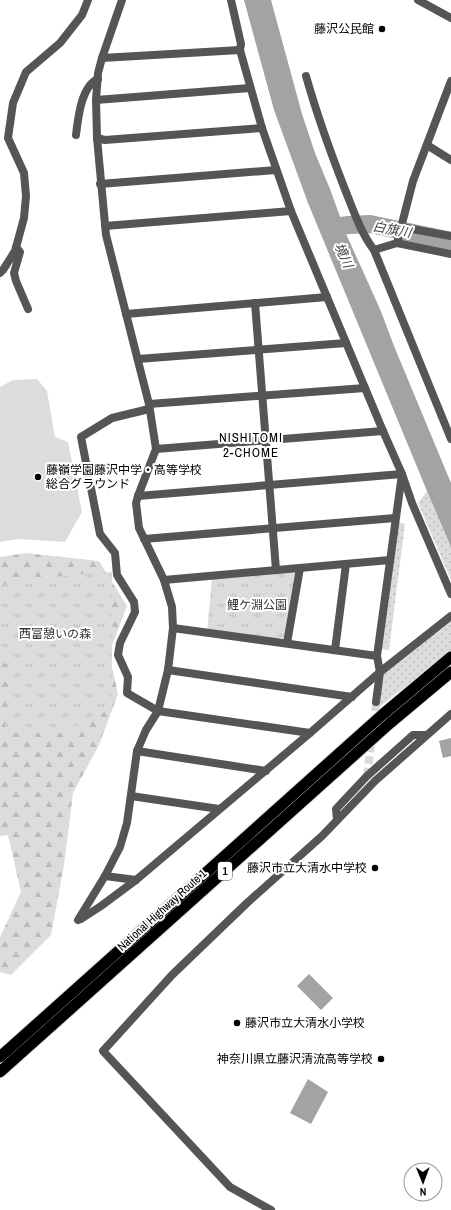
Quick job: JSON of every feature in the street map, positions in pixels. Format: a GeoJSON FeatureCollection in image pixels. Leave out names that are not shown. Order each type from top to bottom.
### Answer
{"type":"FeatureCollection","features":[{"type":"Feature","properties":{"kind":"highway","name":"National Highway Route 1"},"geometry":{"type":"LineString","coordinates":[[0,1057],[382,715],[451,657]]}},
{"type":"Feature","properties":{"kind":"highway","name":"National Highway Route 1"},"geometry":{"type":"LineString","coordinates":[[0,1072],[425,692],[451,672]]}},
{"type":"Feature","properties":{"kind":"street"},"geometry":{"type":"LineString","coordinates":[[0,273],[15,251],[24,218],[26,196],[24,173],[8,138],[13,104],[26,72],[60,43],[82,15],[88,0]]}},
{"type":"Feature","properties":{"kind":"street"},"geometry":{"type":"LineString","coordinates":[[122,0],[102,58],[98,79],[96,100],[100,184],[106,235],[138,359],[149,407],[156,449],[136,503],[139,528],[164,580],[172,607],[173,628],[168,670],[158,711],[146,730],[137,751],[127,822],[120,847],[105,876],[78,920],[101,906],[136,880],[310,734],[380,672],[451,616]]}},
{"type":"Feature","properties":{"kind":"street"},"geometry":{"type":"LineString","coordinates":[[231,0],[241,44],[240,50],[250,88],[276,170],[291,210],[451,594]]}},
{"type":"Feature","properties":{"kind":"street"},"geometry":{"type":"LineString","coordinates":[[418,0],[451,18]]}},
{"type":"Feature","properties":{"kind":"street"},"geometry":{"type":"LineString","coordinates":[[102,58],[240,50]]}},
{"type":"Feature","properties":{"kind":"street"},"geometry":{"type":"LineString","coordinates":[[306,76],[323,133],[356,218],[364,236],[374,250],[451,439]]}},
{"type":"Feature","properties":{"kind":"street"},"geometry":{"type":"LineString","coordinates":[[76,135],[80,107],[89,85],[98,79]]}},
{"type":"Feature","properties":{"kind":"street"},"geometry":{"type":"LineString","coordinates":[[397,243],[413,181],[451,81]]}},
{"type":"Feature","properties":{"kind":"street"},"geometry":{"type":"LineString","coordinates":[[96,100],[250,88]]}},
{"type":"Feature","properties":{"kind":"street"},"geometry":{"type":"LineString","coordinates":[[97,138],[105,140],[262,128]]}},
{"type":"Feature","properties":{"kind":"street"},"geometry":{"type":"LineString","coordinates":[[427,145],[451,160]]}},
{"type":"Feature","properties":{"kind":"street"},"geometry":{"type":"LineString","coordinates":[[100,184],[276,170]]}},
{"type":"Feature","properties":{"kind":"street"},"geometry":{"type":"LineString","coordinates":[[105,226],[291,210]]}},
{"type":"Feature","properties":{"kind":"street"},"geometry":{"type":"LineString","coordinates":[[401,227],[451,236]]}},
{"type":"Feature","properties":{"kind":"street"},"geometry":{"type":"LineString","coordinates":[[374,250],[397,243],[451,254]]}},
{"type":"Feature","properties":{"kind":"street"},"geometry":{"type":"LineString","coordinates":[[16,247],[20,252],[14,273],[28,309]]}},
{"type":"Feature","properties":{"kind":"street"},"geometry":{"type":"LineString","coordinates":[[126,314],[327,297]]}},
{"type":"Feature","properties":{"kind":"street"},"geometry":{"type":"LineString","coordinates":[[256,303],[276,570]]}},
{"type":"Feature","properties":{"kind":"street"},"geometry":{"type":"LineString","coordinates":[[138,359],[346,343]]}},
{"type":"Feature","properties":{"kind":"street"},"geometry":{"type":"LineString","coordinates":[[310,734],[158,711],[127,693],[128,677],[118,655],[120,643],[135,612],[134,602],[117,575],[115,553],[100,534],[80,437],[112,418],[149,407],[365,388]]}},
{"type":"Feature","properties":{"kind":"street"},"geometry":{"type":"LineString","coordinates":[[156,449],[383,431]]}},
{"type":"Feature","properties":{"kind":"street"},"geometry":{"type":"LineString","coordinates":[[138,496],[402,474]]}},
{"type":"Feature","properties":{"kind":"street"},"geometry":{"type":"LineString","coordinates":[[376,702],[380,672],[377,656],[402,474]]}},
{"type":"Feature","properties":{"kind":"street"},"geometry":{"type":"LineString","coordinates":[[144,539],[395,518]]}},
{"type":"Feature","properties":{"kind":"street"},"geometry":{"type":"LineString","coordinates":[[164,580],[390,560]]}},
{"type":"Feature","properties":{"kind":"street"},"geometry":{"type":"LineString","coordinates":[[335,650],[346,564]]}},
{"type":"Feature","properties":{"kind":"street"},"geometry":{"type":"LineString","coordinates":[[287,643],[300,568]]}},
{"type":"Feature","properties":{"kind":"street"},"geometry":{"type":"LineString","coordinates":[[173,628],[377,656]]}},
{"type":"Feature","properties":{"kind":"street"},"geometry":{"type":"LineString","coordinates":[[168,670],[352,697]]}},
{"type":"Feature","properties":{"kind":"street"},"geometry":{"type":"LineString","coordinates":[[272,1210],[230,1188],[103,1051],[172,975],[247,904],[317,841],[375,781],[451,714]]}},
{"type":"Feature","properties":{"kind":"street"},"geometry":{"type":"LineString","coordinates":[[137,751],[266,771]]}},
{"type":"Feature","properties":{"kind":"street"},"geometry":{"type":"LineString","coordinates":[[131,796],[219,809]]}},
{"type":"Feature","properties":{"kind":"street"},"geometry":{"type":"LineString","coordinates":[[105,876],[136,880]]}},
{"type":"Feature","properties":{"kind":"green space","name":"藤嶺学園藤沢中学・高等学校 総合グラウンド"},"geometry":{"type":"Polygon","coordinates":[[[37,379],[47,391],[55,437],[68,442],[82,512],[65,542],[18,539],[0,542],[0,387],[13,380],[37,379]]]}},
{"type":"Feature","properties":{"kind":"green space"},"geometry":{"type":"Polygon","coordinates":[[[427,491],[451,547],[451,580],[418,503],[427,491]]]}},
{"type":"Feature","properties":{"kind":"green space"},"geometry":{"type":"Polygon","coordinates":[[[398,522],[405,524],[389,650],[380,649],[398,522]]]}},
{"type":"Feature","properties":{"kind":"green space"},"geometry":{"type":"Polygon","coordinates":[[[26,553],[99,561],[127,606],[109,654],[118,694],[99,745],[73,793],[64,865],[51,935],[11,975],[0,972],[0,937],[21,892],[8,835],[0,836],[0,557],[26,553]]]}},
{"type":"Feature","properties":{"kind":"green space","name":"西富憩いの森"},"geometry":{"type":"Polygon","coordinates":[[[112,572],[112,708],[62,733],[5,733],[8,664],[0,663],[0,588],[12,580],[112,572]]]}},
{"type":"Feature","properties":{"kind":"green space","name":"鯉ケ淵公園"},"geometry":{"type":"Polygon","coordinates":[[[295,572],[284,638],[261,640],[241,633],[207,632],[212,578],[295,572]]]}},
{"type":"Feature","properties":{"kind":"green space"},"geometry":{"type":"Polygon","coordinates":[[[451,620],[451,650],[377,709],[381,674],[451,620]]]}},
{"type":"Feature","properties":{"kind":"water","name":"境川"},"geometry":{"type":"Polygon","coordinates":[[[244,0],[271,0],[302,114],[315,153],[347,236],[380,309],[451,483],[451,547],[308,203],[274,110],[244,0]]]}},
{"type":"Feature","properties":{"kind":"water"},"geometry":{"type":"Polygon","coordinates":[[[451,738],[451,756],[443,758],[439,741],[451,738]]]}},
{"type":"Feature","properties":{"kind":"water"},"geometry":{"type":"Polygon","coordinates":[[[309,974],[333,998],[321,1010],[297,986],[309,974]]]}},
{"type":"Feature","properties":{"kind":"water"},"geometry":{"type":"Polygon","coordinates":[[[308,1079],[328,1092],[311,1124],[290,1113],[308,1079]]]}},
{"type":"Feature","properties":{"kind":"waterway","name":"白旗川"},"geometry":{"type":"LineString","coordinates":[[332,227],[370,224],[451,241]]}},
{"type":"Feature","properties":{"kind":"tunnel"},"geometry":{"type":"LineString","coordinates":[[374,723],[376,702]]}},
{"type":"Feature","properties":{"kind":"tunnel"},"geometry":{"type":"LineString","coordinates":[[367,776],[372,737]]}},
{"type":"Feature","properties":{"kind":"place","name":"藤沢公民館"},"geometry":{"type":"Point","coordinates":[382,29]}},
{"type":"Feature","properties":{"kind":"place","name":"藤嶺学園藤沢中学・高等学校 総合グラウンド"},"geometry":{"type":"Point","coordinates":[38,477]}},
{"type":"Feature","properties":{"kind":"place","name":"藤沢市立大清水中学校"},"geometry":{"type":"Point","coordinates":[375,868]}},
{"type":"Feature","properties":{"kind":"place","name":"藤沢市立大清水小学校"},"geometry":{"type":"Point","coordinates":[237,1023]}},
{"type":"Feature","properties":{"kind":"place","name":"神奈川県立藤沢清流高等学校"},"geometry":{"type":"Point","coordinates":[381,1059]}},
{"type":"Feature","properties":{"kind":"district","name":"NISHITOMI 2-CHOME"},"geometry":{"type":"Point","coordinates":[251,444]}}]}
